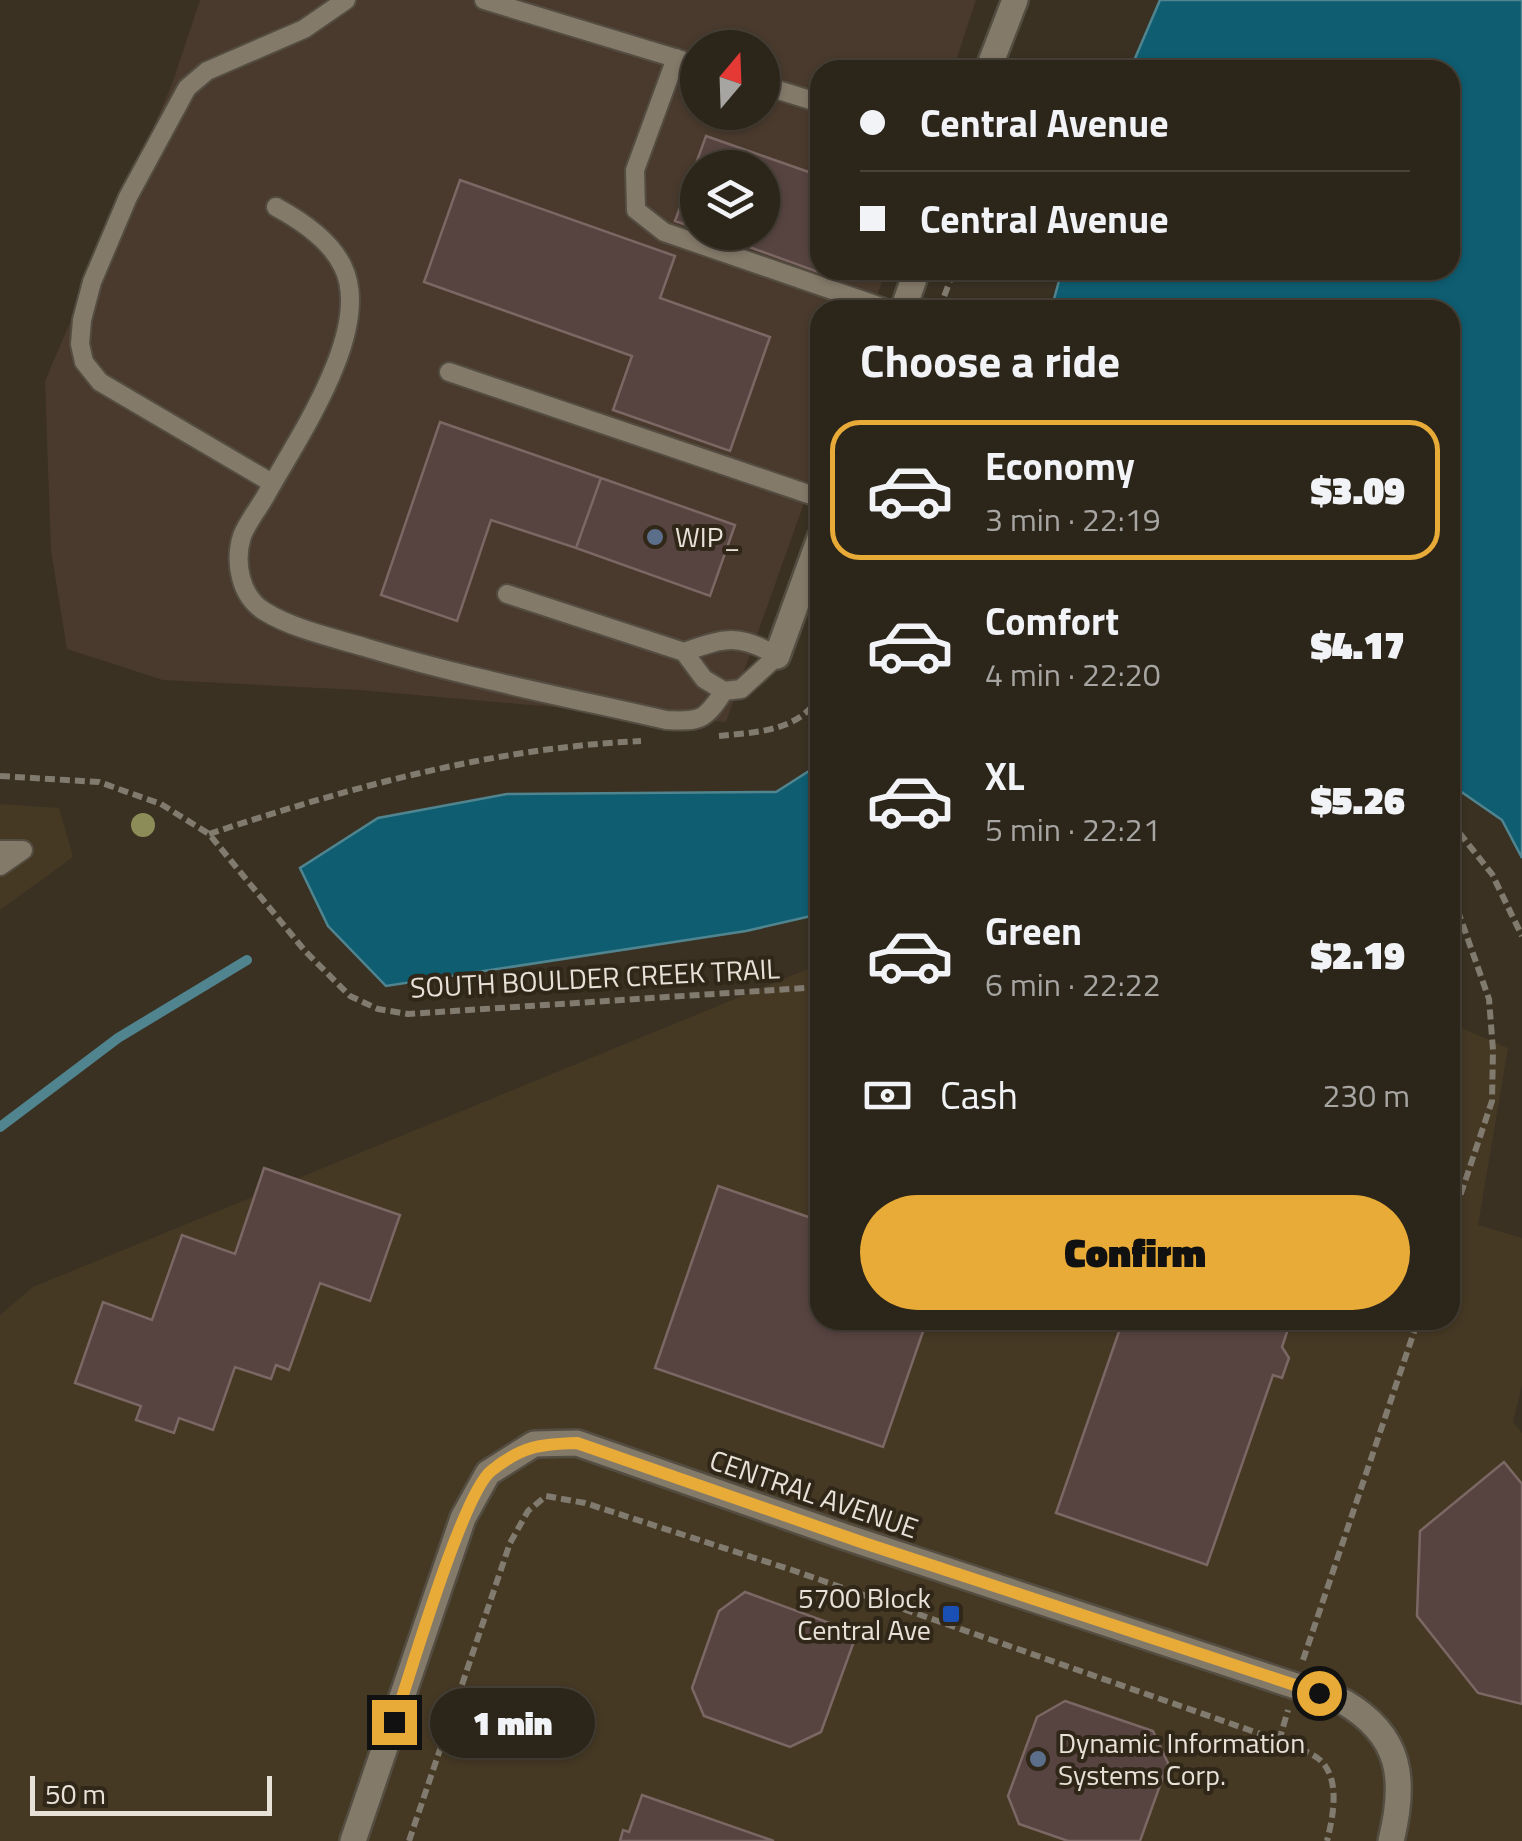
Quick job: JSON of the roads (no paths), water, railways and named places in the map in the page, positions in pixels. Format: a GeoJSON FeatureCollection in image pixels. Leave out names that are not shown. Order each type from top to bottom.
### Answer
{"type":"FeatureCollection","features":[{"type":"Feature","properties":{"kind":"street"},"geometry":{"type":"LineString","coordinates":[[992,60],[1015,0]]}},
{"type":"Feature","properties":{"kind":"street"},"geometry":{"type":"LineString","coordinates":[[777,656],[810,565]]}},
{"type":"Feature","properties":{"kind":"street","name":"CENTRAL AVENUE"},"geometry":{"type":"LineString","coordinates":[[353,1841],[464,1518],[488,1473],[534,1444],[577,1443],[910,1559],[1344,1702],[1361,1712],[1390,1745],[1399,1768],[1391,1841]]}},
{"type":"Feature","properties":{"kind":"lane"},"geometry":{"type":"LineString","coordinates":[[272,483],[100,382],[84,362],[80,344],[82,320],[92,282],[128,197],[187,88],[207,71],[304,29],[346,0]]}},
{"type":"Feature","properties":{"kind":"lane"},"geometry":{"type":"LineString","coordinates":[[484,0],[680,59]]}},
{"type":"Feature","properties":{"kind":"lane"},"geometry":{"type":"LineString","coordinates":[[676,58],[635,170],[636,210],[664,232],[861,300]]}},
{"type":"Feature","properties":{"kind":"lane"},"geometry":{"type":"LineString","coordinates":[[780,91],[810,100]]}},
{"type":"Feature","properties":{"kind":"lane"},"geometry":{"type":"LineString","coordinates":[[276,207],[320,238],[343,267],[350,294],[348,328],[339,354],[242,536],[238,568],[248,593],[262,610],[310,630],[416,663],[666,720],[694,721],[709,714],[724,691]]}},
{"type":"Feature","properties":{"kind":"lane"},"geometry":{"type":"LineString","coordinates":[[449,372],[810,495]]}},
{"type":"Feature","properties":{"kind":"lane"},"geometry":{"type":"LineString","coordinates":[[507,594],[684,652],[704,680],[724,691],[741,689],[777,656],[736,638],[718,639],[684,652]]}},
{"type":"Feature","properties":{"kind":"lane"},"geometry":{"type":"LineString","coordinates":[[0,850],[23,850],[0,866]]}},
{"type":"Feature","properties":{"kind":"water"},"geometry":{"type":"Polygon","coordinates":[[[1160,0],[1522,0],[1522,858],[1502,820],[1460,791],[1460,300],[1054,300],[1059,280],[1460,280],[1460,60],[1134,60],[1160,0]]]}},
{"type":"Feature","properties":{"kind":"water"},"geometry":{"type":"Polygon","coordinates":[[[810,770],[810,916],[746,931],[386,986],[328,926],[300,868],[378,818],[507,794],[776,792],[810,770]]]}},
{"type":"Feature","properties":{"kind":"waterway"},"geometry":{"type":"LineString","coordinates":[[0,1127],[118,1038],[247,960]]}},
{"type":"Feature","properties":{"kind":"place","name":"WIP_"},"geometry":{"type":"Point","coordinates":[655,537]}},
{"type":"Feature","properties":{"kind":"place","name":"5700 Block Central Ave"},"geometry":{"type":"Point","coordinates":[951,1614]}},
{"type":"Feature","properties":{"kind":"place","name":"Dynamic Information Systems Corp."},"geometry":{"type":"Point","coordinates":[1038,1759]}}]}
